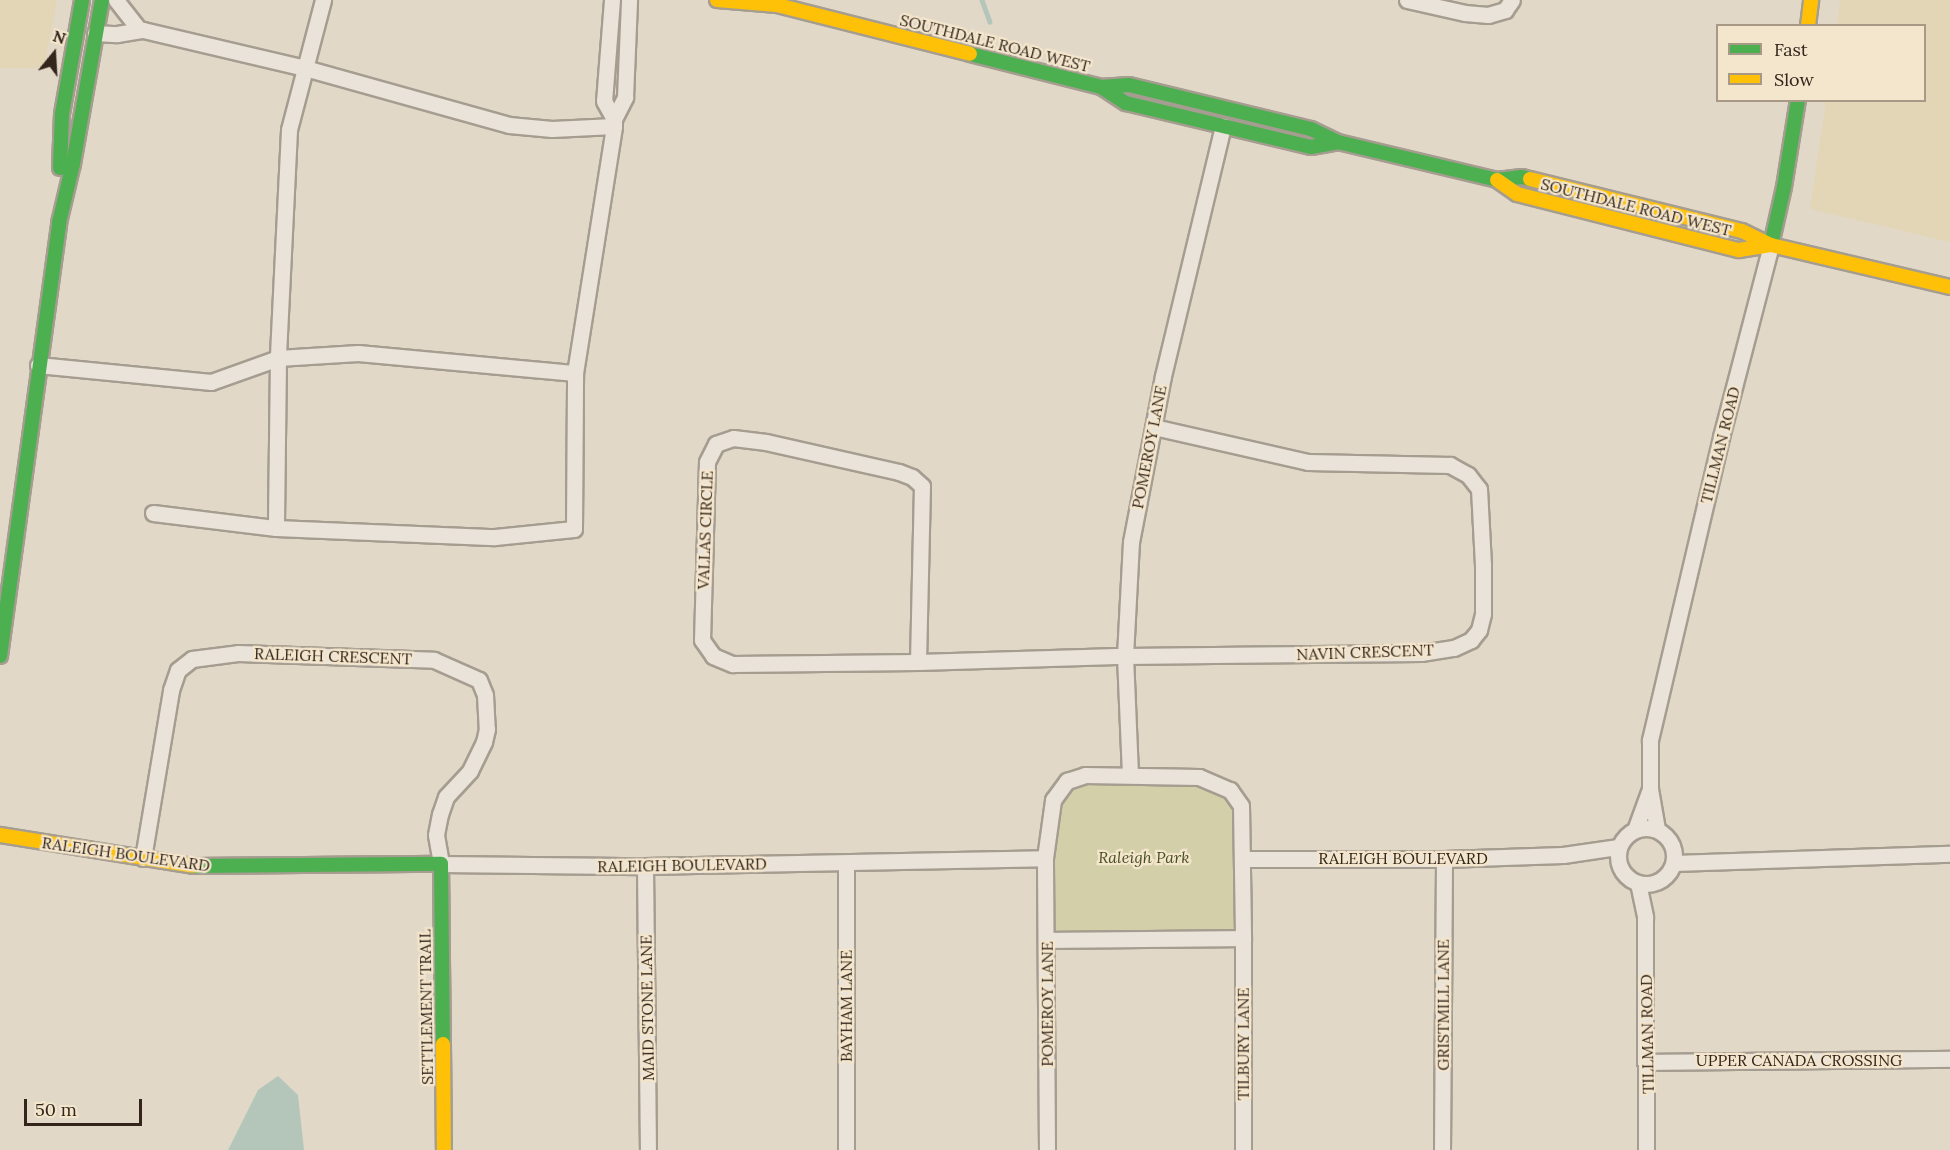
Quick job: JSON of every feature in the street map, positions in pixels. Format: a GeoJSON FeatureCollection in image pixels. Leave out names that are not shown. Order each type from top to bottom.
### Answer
{"type":"FeatureCollection","features":[{"type":"Feature","properties":{"kind":"main road"},"geometry":{"type":"LineString","coordinates":[[59,223],[62,114],[82,0]]}},
{"type":"Feature","properties":{"kind":"main road"},"geometry":{"type":"LineString","coordinates":[[0,657],[59,223],[73,164],[102,0]]}},
{"type":"Feature","properties":{"kind":"main road","name":"SOUTHDALE ROAD WEST"},"geometry":{"type":"LineString","coordinates":[[717,0],[773,2],[1101,87],[1126,103],[1311,147],[1338,142]]}},
{"type":"Feature","properties":{"kind":"main road"},"geometry":{"type":"LineString","coordinates":[[1808,24],[1811,0]]}},
{"type":"Feature","properties":{"kind":"main road","name":"SOUTHDALE ROAD WEST"},"geometry":{"type":"LineString","coordinates":[[1101,87],[1130,85],[1311,129],[1338,142],[1497,180],[1522,177],[1742,231],[1770,245],[1950,287]]}},
{"type":"Feature","properties":{"kind":"main road","name":"TILLMAN ROAD"},"geometry":{"type":"LineString","coordinates":[[1770,245],[1784,187],[1798,102]]}},
{"type":"Feature","properties":{"kind":"main road","name":"SOUTHDALE ROAD WEST"},"geometry":{"type":"LineString","coordinates":[[1497,180],[1517,194],[1739,250],[1770,245]]}},
{"type":"Feature","properties":{"kind":"main road","name":"RALEIGH BOULEVARD"},"geometry":{"type":"LineString","coordinates":[[0,835],[198,867],[441,864]]}},
{"type":"Feature","properties":{"kind":"main road","name":"SETTLEMENT TRAIL"},"geometry":{"type":"LineString","coordinates":[[441,864],[444,1150]]}},
{"type":"Feature","properties":{"kind":"street"},"geometry":{"type":"LineString","coordinates":[[116,0],[138,28]]}},
{"type":"Feature","properties":{"kind":"street"},"geometry":{"type":"LineString","coordinates":[[276,528],[278,358],[289,130],[323,0]]}},
{"type":"Feature","properties":{"kind":"street"},"geometry":{"type":"LineString","coordinates":[[612,0],[604,101],[614,123]]}},
{"type":"Feature","properties":{"kind":"street"},"geometry":{"type":"LineString","coordinates":[[153,513],[276,528],[495,537],[574,529],[575,373],[614,123],[625,97],[629,0]]}},
{"type":"Feature","properties":{"kind":"street"},"geometry":{"type":"LineString","coordinates":[[1407,0],[1465,13],[1488,15],[1505,10],[1512,0]]}},
{"type":"Feature","properties":{"kind":"street"},"geometry":{"type":"LineString","coordinates":[[95,33],[117,34],[138,28],[305,68],[509,125],[552,129],[614,123]]}},
{"type":"Feature","properties":{"kind":"street","name":"POMEROY LANE"},"geometry":{"type":"LineString","coordinates":[[1130,775],[1125,656],[1131,542],[1163,376],[1223,126]]}},
{"type":"Feature","properties":{"kind":"street","name":"TILLMAN ROAD"},"geometry":{"type":"LineString","coordinates":[[1657,829],[1650,789],[1650,740],[1718,448],[1770,245]]}},
{"type":"Feature","properties":{"kind":"street"},"geometry":{"type":"LineString","coordinates":[[38,365],[211,382],[278,358],[358,353],[575,373]]}},
{"type":"Feature","properties":{"kind":"street","name":"NAVIN CRESCENT"},"geometry":{"type":"LineString","coordinates":[[1125,656],[1421,653],[1454,648],[1471,640],[1479,630],[1483,614],[1479,489],[1468,475],[1450,465],[1308,462],[1154,427]]}},
{"type":"Feature","properties":{"kind":"street","name":"VALLAS CIRCLE"},"geometry":{"type":"LineString","coordinates":[[918,662],[922,486],[912,477],[899,472],[766,442],[733,438],[716,444],[707,462],[702,640],[713,656],[732,664],[918,662],[1125,656]]}},
{"type":"Feature","properties":{"kind":"street","name":"RALEIGH CRESCENT"},"geometry":{"type":"LineString","coordinates":[[142,858],[171,690],[178,670],[192,659],[238,653],[434,660],[479,680],[485,695],[487,729],[484,742],[470,771],[446,797],[440,814],[436,835],[441,864]]}},
{"type":"Feature","properties":{"kind":"street"},"geometry":{"type":"LineString","coordinates":[[1045,858],[1053,800],[1067,781],[1085,775],[1199,777],[1230,790],[1241,806],[1243,939],[1048,940]]}},
{"type":"Feature","properties":{"kind":"street","name":"TILLMAN ROAD"},"geometry":{"type":"LineString","coordinates":[[1635,830],[1650,789]]}},
{"type":"Feature","properties":{"kind":"street"},"geometry":{"type":"LineString","coordinates":[[1657,829],[1668,837],[1673,847],[1674,863],[1664,878],[1655,884],[1638,883],[1625,874],[1618,863],[1618,847],[1635,830],[1657,829]]}},
{"type":"Feature","properties":{"kind":"street","name":"RALEIGH BOULEVARD"},"geometry":{"type":"LineString","coordinates":[[1242,859],[1444,859],[1563,855],[1618,847]]}},
{"type":"Feature","properties":{"kind":"street"},"geometry":{"type":"LineString","coordinates":[[1673,847],[1718,860]]}},
{"type":"Feature","properties":{"kind":"street"},"geometry":{"type":"LineString","coordinates":[[1674,863],[1950,854]]}},
{"type":"Feature","properties":{"kind":"street","name":"RALEIGH BOULEVARD"},"geometry":{"type":"LineString","coordinates":[[1563,855],[1618,863]]}},
{"type":"Feature","properties":{"kind":"street","name":"POMEROY LANE"},"geometry":{"type":"LineString","coordinates":[[1045,858],[1048,940],[1047,1150]]}},
{"type":"Feature","properties":{"kind":"street","name":"RALEIGH BOULEVARD"},"geometry":{"type":"LineString","coordinates":[[441,864],[645,866],[1045,858]]}},
{"type":"Feature","properties":{"kind":"street","name":"GRISTMILL LANE"},"geometry":{"type":"LineString","coordinates":[[1442,1150],[1444,859]]}},
{"type":"Feature","properties":{"kind":"street","name":"BAYHAM LANE"},"geometry":{"type":"LineString","coordinates":[[846,863],[846,1150]]}},
{"type":"Feature","properties":{"kind":"street","name":"MAID STONE LANE"},"geometry":{"type":"LineString","coordinates":[[645,866],[648,1150]]}},
{"type":"Feature","properties":{"kind":"street","name":"TILLMAN ROAD"},"geometry":{"type":"LineString","coordinates":[[1638,883],[1646,917],[1646,1150]]}},
{"type":"Feature","properties":{"kind":"street","name":"TILLMAN ROAD"},"geometry":{"type":"LineString","coordinates":[[1646,917],[1655,884]]}},
{"type":"Feature","properties":{"kind":"street","name":"TILBURY LANE"},"geometry":{"type":"LineString","coordinates":[[1243,939],[1243,1150]]}},
{"type":"Feature","properties":{"kind":"street","name":"UPPER CANADA CROSSING"},"geometry":{"type":"LineString","coordinates":[[1647,1062],[1950,1059]]}},
{"type":"Feature","properties":{"kind":"shaded area"},"geometry":{"type":"Polygon","coordinates":[[[0,0],[57,0],[44,68],[0,68],[0,0]]]}},
{"type":"Feature","properties":{"kind":"shaded area"},"geometry":{"type":"Polygon","coordinates":[[[1840,0],[1950,0],[1950,242],[1810,209],[1826,102],[1926,102],[1926,24],[1837,24],[1840,0]]]}},
{"type":"Feature","properties":{"kind":"shaded area"},"geometry":{"type":"Polygon","coordinates":[[[278,1076],[298,1095],[304,1150],[228,1150],[258,1090],[278,1076]]]}},
{"type":"Feature","properties":{"kind":"green space","name":"Raleigh Park"},"geometry":{"type":"Polygon","coordinates":[[[1199,777],[1241,806],[1243,938],[1048,940],[1053,800],[1067,781],[1199,777]]]}},
{"type":"Feature","properties":{"kind":"waterway"},"geometry":{"type":"LineString","coordinates":[[982,0],[990,22]]}},
{"type":"Feature","properties":{"kind":"traffic: fast"},"geometry":{"type":"LineString","coordinates":[[60,168],[62,114],[82,0]]}},
{"type":"Feature","properties":{"kind":"traffic: fast"},"geometry":{"type":"LineString","coordinates":[[0,656],[59,223],[73,164],[102,0]]}},
{"type":"Feature","properties":{"kind":"traffic: fast"},"geometry":{"type":"LineString","coordinates":[[970,54],[1101,87],[1126,103],[1311,147],[1338,142]]}},
{"type":"Feature","properties":{"kind":"traffic: fast"},"geometry":{"type":"LineString","coordinates":[[1101,87],[1129,85],[1311,129],[1338,142],[1497,180],[1522,177],[1530,179]]}},
{"type":"Feature","properties":{"kind":"traffic: fast"},"geometry":{"type":"LineString","coordinates":[[1771,245],[1784,187],[1798,102]]}},
{"type":"Feature","properties":{"kind":"traffic: fast"},"geometry":{"type":"LineString","coordinates":[[193,866],[441,864],[443,1044]]}},
{"type":"Feature","properties":{"kind":"traffic: slow"},"geometry":{"type":"LineString","coordinates":[[717,0],[777,5],[970,54]]}},
{"type":"Feature","properties":{"kind":"traffic: slow"},"geometry":{"type":"LineString","coordinates":[[1808,24],[1811,0]]}},
{"type":"Feature","properties":{"kind":"traffic: slow"},"geometry":{"type":"LineString","coordinates":[[1530,179],[1742,231],[1771,245],[1950,287]]}},
{"type":"Feature","properties":{"kind":"traffic: slow"},"geometry":{"type":"LineString","coordinates":[[1497,180],[1517,194],[1739,250],[1771,245]]}},
{"type":"Feature","properties":{"kind":"traffic: slow"},"geometry":{"type":"LineString","coordinates":[[0,835],[193,866]]}},
{"type":"Feature","properties":{"kind":"traffic: slow"},"geometry":{"type":"LineString","coordinates":[[443,1044],[444,1150]]}}]}
